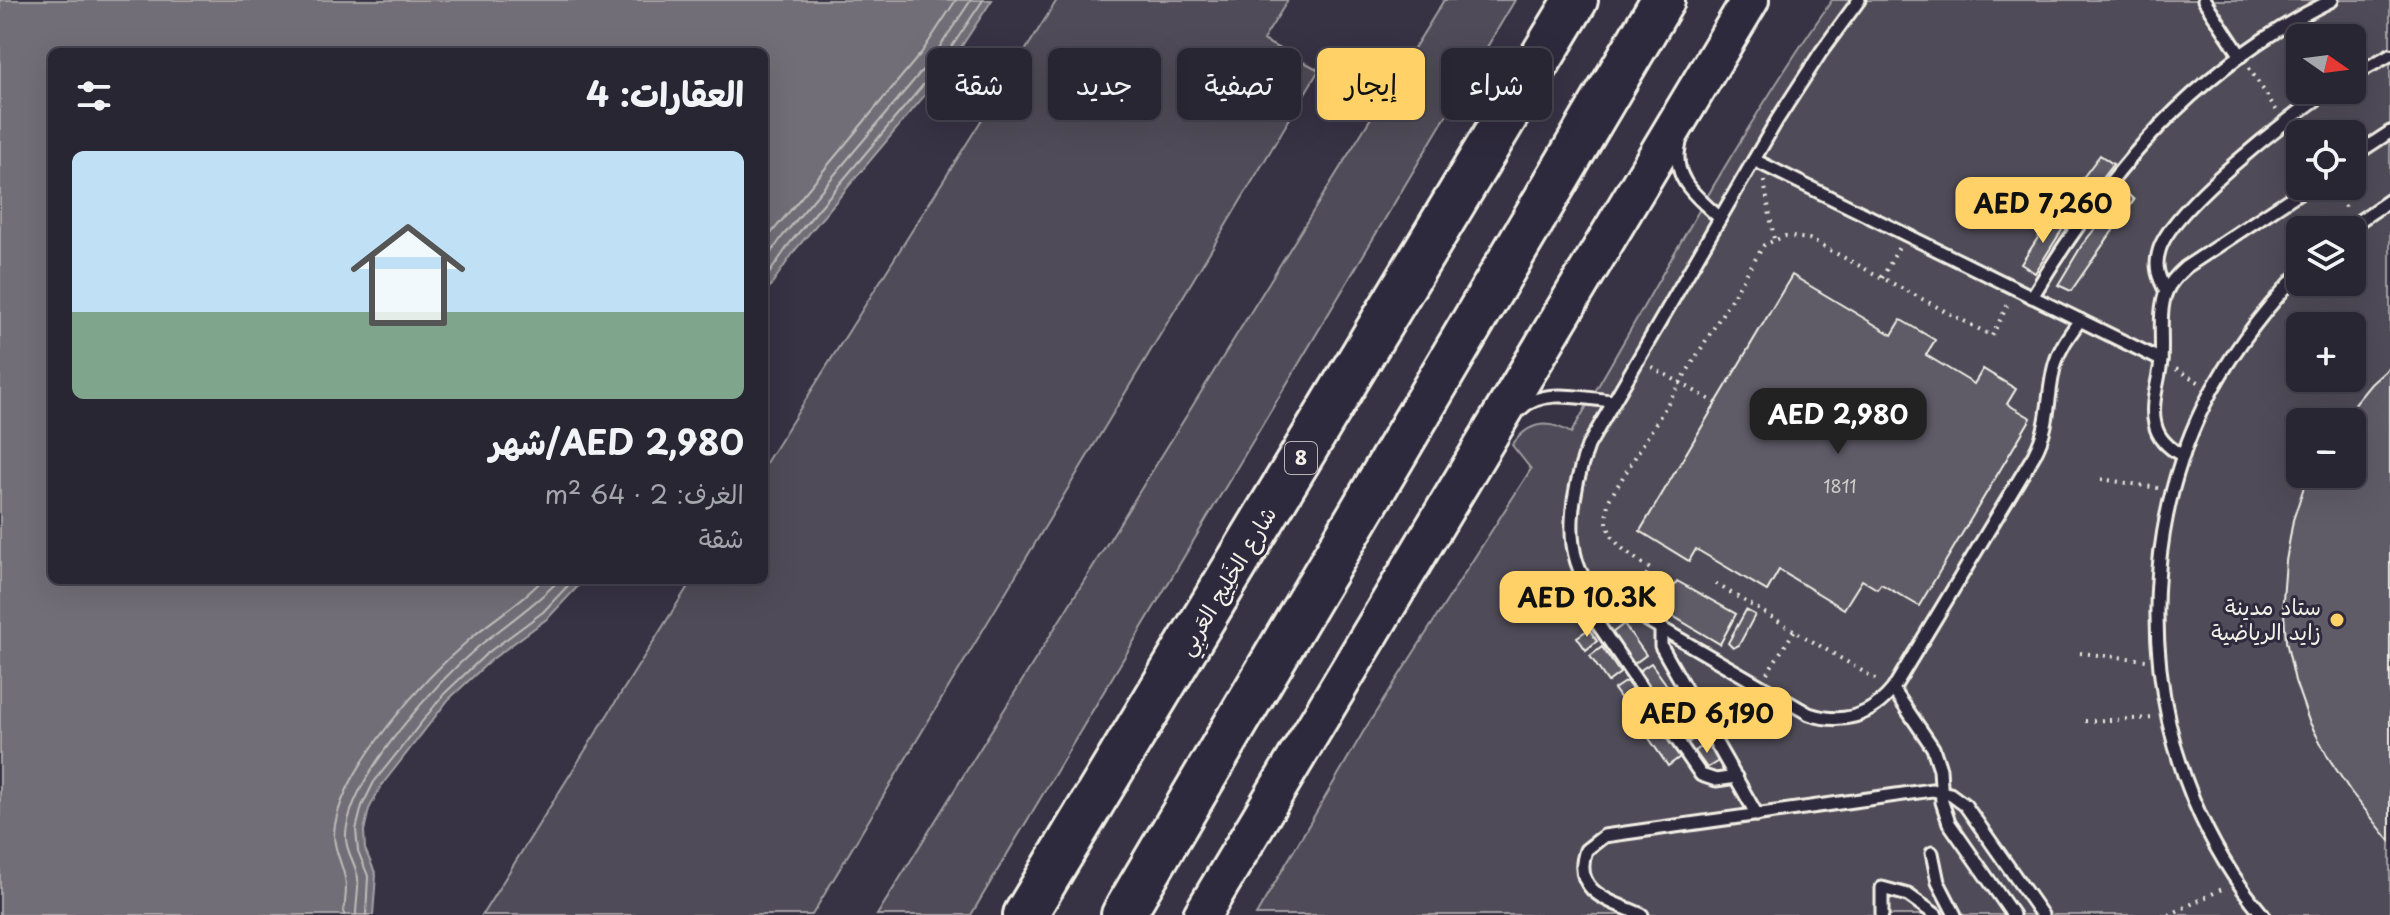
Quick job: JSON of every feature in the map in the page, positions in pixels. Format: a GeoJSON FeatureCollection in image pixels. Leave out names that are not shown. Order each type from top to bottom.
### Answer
{"type":"FeatureCollection","features":[{"type":"Feature","properties":{"kind":"highway","name":"شارع الخَلِيج العَربِي"},"geometry":{"type":"LineString","coordinates":[[1025,915],[1576,0]]}},
{"type":"Feature","properties":{"kind":"highway"},"geometry":{"type":"LineString","coordinates":[[1123,915],[1663,0]]}},
{"type":"Feature","properties":{"kind":"highway"},"geometry":{"type":"LineString","coordinates":[[1627,61],[1688,0]]}},
{"type":"Feature","properties":{"kind":"main road"},"geometry":{"type":"LineString","coordinates":[[1202,915],[1468,484],[1750,0]]}},
{"type":"Feature","properties":{"kind":"lane"},"geometry":{"type":"LineString","coordinates":[[1859,0],[1799,86],[1754,160],[1588,446],[1576,496],[1573,550],[1575,563],[1590,587],[1809,714],[1849,718],[1874,708],[1893,689],[2041,443],[2049,418],[2055,363],[2080,320]]}},
{"type":"Feature","properties":{"kind":"lane"},"geometry":{"type":"LineString","coordinates":[[2204,0],[2241,56]]}},
{"type":"Feature","properties":{"kind":"lane"},"geometry":{"type":"LineString","coordinates":[[2032,297],[2069,235],[2135,151],[2185,101],[2241,56],[2332,0]]}},
{"type":"Feature","properties":{"kind":"lane"},"geometry":{"type":"LineString","coordinates":[[2366,68],[2390,55]]}},
{"type":"Feature","properties":{"kind":"lane"},"geometry":{"type":"LineString","coordinates":[[1715,57],[1703,99],[1682,139],[1677,157],[1684,184],[1720,218]]}},
{"type":"Feature","properties":{"kind":"lane"},"geometry":{"type":"LineString","coordinates":[[2166,292],[2157,268],[2159,250],[2166,234],[2223,175],[2311,104]]}},
{"type":"Feature","properties":{"kind":"lane"},"geometry":{"type":"LineString","coordinates":[[2366,148],[2390,132]]}},
{"type":"Feature","properties":{"kind":"lane"},"geometry":{"type":"LineString","coordinates":[[1754,160],[2161,360]]}},
{"type":"Feature","properties":{"kind":"lane"},"geometry":{"type":"LineString","coordinates":[[2183,456],[2168,447],[2154,423],[2166,292],[2186,267],[2288,200]]}},
{"type":"Feature","properties":{"kind":"lane"},"geometry":{"type":"LineString","coordinates":[[2366,216],[2390,200]]}},
{"type":"Feature","properties":{"kind":"lane"},"geometry":{"type":"LineString","coordinates":[[2263,915],[2237,882],[2198,810],[2168,718],[2156,623],[2159,566],[2172,491],[2183,456],[2212,390],[2252,327],[2286,288]]}},
{"type":"Feature","properties":{"kind":"lane"},"geometry":{"type":"LineString","coordinates":[[1487,465],[1514,417],[1530,400],[1545,396],[1613,401]]}},
{"type":"Feature","properties":{"kind":"lane"},"geometry":{"type":"LineString","coordinates":[[1590,587],[1587,600],[1591,614],[1701,775],[1716,780],[1736,777]]}},
{"type":"Feature","properties":{"kind":"lane"},"geometry":{"type":"LineString","coordinates":[[1661,628],[1661,646],[1757,815]]}},
{"type":"Feature","properties":{"kind":"lane"},"geometry":{"type":"LineString","coordinates":[[1893,689],[1933,748],[1940,769],[1941,791],[1949,823],[2013,915]]}},
{"type":"Feature","properties":{"kind":"lane"},"geometry":{"type":"LineString","coordinates":[[1642,915],[1595,893],[1586,884],[1582,861],[1594,841],[1604,836],[1924,790],[1941,791],[1965,805],[2042,915]]}},
{"type":"Feature","properties":{"kind":"lane"},"geometry":{"type":"LineString","coordinates":[[1932,853],[1938,882],[1955,915]]}},
{"type":"Feature","properties":{"kind":"lane"},"geometry":{"type":"LineString","coordinates":[[1882,915],[1882,888],[1908,895],[1936,915]]}},
{"type":"Feature","properties":{"kind":"path"},"geometry":{"type":"LineString","coordinates":[[2241,56],[2285,123]]}},
{"type":"Feature","properties":{"kind":"path"},"geometry":{"type":"LineString","coordinates":[[1771,168],[1764,182],[1774,239]]}},
{"type":"Feature","properties":{"kind":"path"},"geometry":{"type":"LineString","coordinates":[[1882,278],[1906,235]]}},
{"type":"Feature","properties":{"kind":"path"},"geometry":{"type":"LineString","coordinates":[[1627,608],[1650,569],[1620,547],[1612,537],[1606,512],[1609,500],[1756,254],[1774,239],[1798,236],[1809,239],[1992,336],[2016,289]]}},
{"type":"Feature","properties":{"kind":"path"},"geometry":{"type":"LineString","coordinates":[[1638,359],[1716,403]]}},
{"type":"Feature","properties":{"kind":"path"},"geometry":{"type":"LineString","coordinates":[[2161,360],[2212,390]]}},
{"type":"Feature","properties":{"kind":"path"},"geometry":{"type":"LineString","coordinates":[[2101,479],[2172,491]]}},
{"type":"Feature","properties":{"kind":"path"},"geometry":{"type":"LineString","coordinates":[[1716,584],[1893,689]]}},
{"type":"Feature","properties":{"kind":"path"},"geometry":{"type":"LineString","coordinates":[[1760,686],[1795,630]]}},
{"type":"Feature","properties":{"kind":"path"},"geometry":{"type":"LineString","coordinates":[[2080,653],[2159,662]]}},
{"type":"Feature","properties":{"kind":"path"},"geometry":{"type":"LineString","coordinates":[[2085,721],[2168,718]]}},
{"type":"Feature","properties":{"kind":"path"},"geometry":{"type":"LineString","coordinates":[[2169,915],[2237,882]]}},
{"type":"Feature","properties":{"kind":"shaded area"},"geometry":{"type":"Polygon","coordinates":[[[1057,0],[1288,0],[1263,40],[1278,48],[1177,48],[1177,120],[1289,120],[812,915],[482,915],[689,584],[768,584],[768,460],[982,120],[1032,120],[1032,48],[1027,48],[1057,0]]]}},
{"type":"Feature","properties":{"kind":"shaded area"},"geometry":{"type":"Polygon","coordinates":[[[1444,0],[1515,0],[1486,48],[1441,48],[1441,120],[1444,120],[971,915],[877,915],[1370,120],[1425,120],[1425,48],[1414,48],[1444,0]]]}},
{"type":"Feature","properties":{"kind":"shaded area"},"geometry":{"type":"Polygon","coordinates":[[[1832,0],[2390,0],[2390,915],[1256,915],[1365,729],[1531,469],[1512,445],[1525,431],[1539,425],[1554,426],[1571,433],[1763,105],[1832,0]]]}},
{"type":"Feature","properties":{"kind":"shaded area"},"geometry":{"type":"Polygon","coordinates":[[[1301,60],[1317,69],[1301,100],[1301,60]]]}},
{"type":"Feature","properties":{"kind":"water"},"geometry":{"type":"Polygon","coordinates":[[[0,0],[992,0],[960,48],[927,48],[927,93],[796,249],[768,289],[768,48],[48,48],[48,584],[580,584],[548,618],[491,660],[449,699],[381,786],[369,809],[364,831],[365,849],[376,875],[373,915],[0,915],[0,0]]]}},
{"type":"Feature","properties":{"kind":"building"},"geometry":{"type":"Polygon","coordinates":[[[2100,155],[2113,164],[2085,200],[2073,191],[2100,155]]]}},
{"type":"Feature","properties":{"kind":"building"},"geometry":{"type":"Polygon","coordinates":[[[2125,191],[2134,200],[2071,291],[2058,285],[2082,245],[2125,191]]]}},
{"type":"Feature","properties":{"kind":"building"},"geometry":{"type":"Polygon","coordinates":[[[2052,216],[2065,225],[2035,273],[2021,264],[2052,216]]]}},
{"type":"Feature","properties":{"kind":"building"},"geometry":{"type":"Polygon","coordinates":[[[1792,275],[1892,335],[1901,320],[1935,340],[1926,355],[1974,384],[1983,369],[2016,389],[2007,404],[2031,418],[1919,606],[1881,584],[1877,589],[1862,580],[1844,609],[1779,570],[1767,591],[1696,549],[1689,561],[1640,531],[1792,275]]]}},
{"type":"Feature","properties":{"kind":"building","name":"ستاد مدينة زايد الرياضية"},"geometry":{"type":"Polygon","coordinates":[[[2390,367],[2390,841],[2351,792],[2309,721],[2295,681],[2286,641],[2283,600],[2293,520],[2304,488],[2366,488],[2366,408],[2351,408],[2390,367]]]}},
{"type":"Feature","properties":{"kind":"building"},"geometry":{"type":"Polygon","coordinates":[[[1677,581],[1736,614],[1720,644],[1661,609],[1677,581]]]}},
{"type":"Feature","properties":{"kind":"building"},"geometry":{"type":"Polygon","coordinates":[[[1746,610],[1755,615],[1739,645],[1733,648],[1728,643],[1746,610]]]}},
{"type":"Feature","properties":{"kind":"building"},"geometry":{"type":"Polygon","coordinates":[[[1624,624],[1646,655],[1634,664],[1612,633],[1624,624]]]}},
{"type":"Feature","properties":{"kind":"building"},"geometry":{"type":"Polygon","coordinates":[[[1589,629],[1597,641],[1586,650],[1577,637],[1589,629]]]}},
{"type":"Feature","properties":{"kind":"building"},"geometry":{"type":"Polygon","coordinates":[[[1602,647],[1620,673],[1608,682],[1590,656],[1602,647]]]}},
{"type":"Feature","properties":{"kind":"building"},"geometry":{"type":"Polygon","coordinates":[[[1651,663],[1674,695],[1662,704],[1639,671],[1651,663]]]}},
{"type":"Feature","properties":{"kind":"building"},"geometry":{"type":"Polygon","coordinates":[[[1626,681],[1649,713],[1637,721],[1614,689],[1626,681]]]}},
{"type":"Feature","properties":{"kind":"building"},"geometry":{"type":"Polygon","coordinates":[[[1679,702],[1701,734],[1689,742],[1667,711],[1679,702]]]}},
{"type":"Feature","properties":{"kind":"building"},"geometry":{"type":"Polygon","coordinates":[[[1653,720],[1680,757],[1668,766],[1642,728],[1653,720]]]}},
{"type":"Feature","properties":{"kind":"building"},"geometry":{"type":"Polygon","coordinates":[[[1707,742],[1720,760],[1707,768],[1695,751],[1707,742]]]}},
{"type":"Feature","properties":{"kind":"place","name":"ستاد مدينة زايد الرياضية"},"geometry":{"type":"Point","coordinates":[2337,620]}}]}
